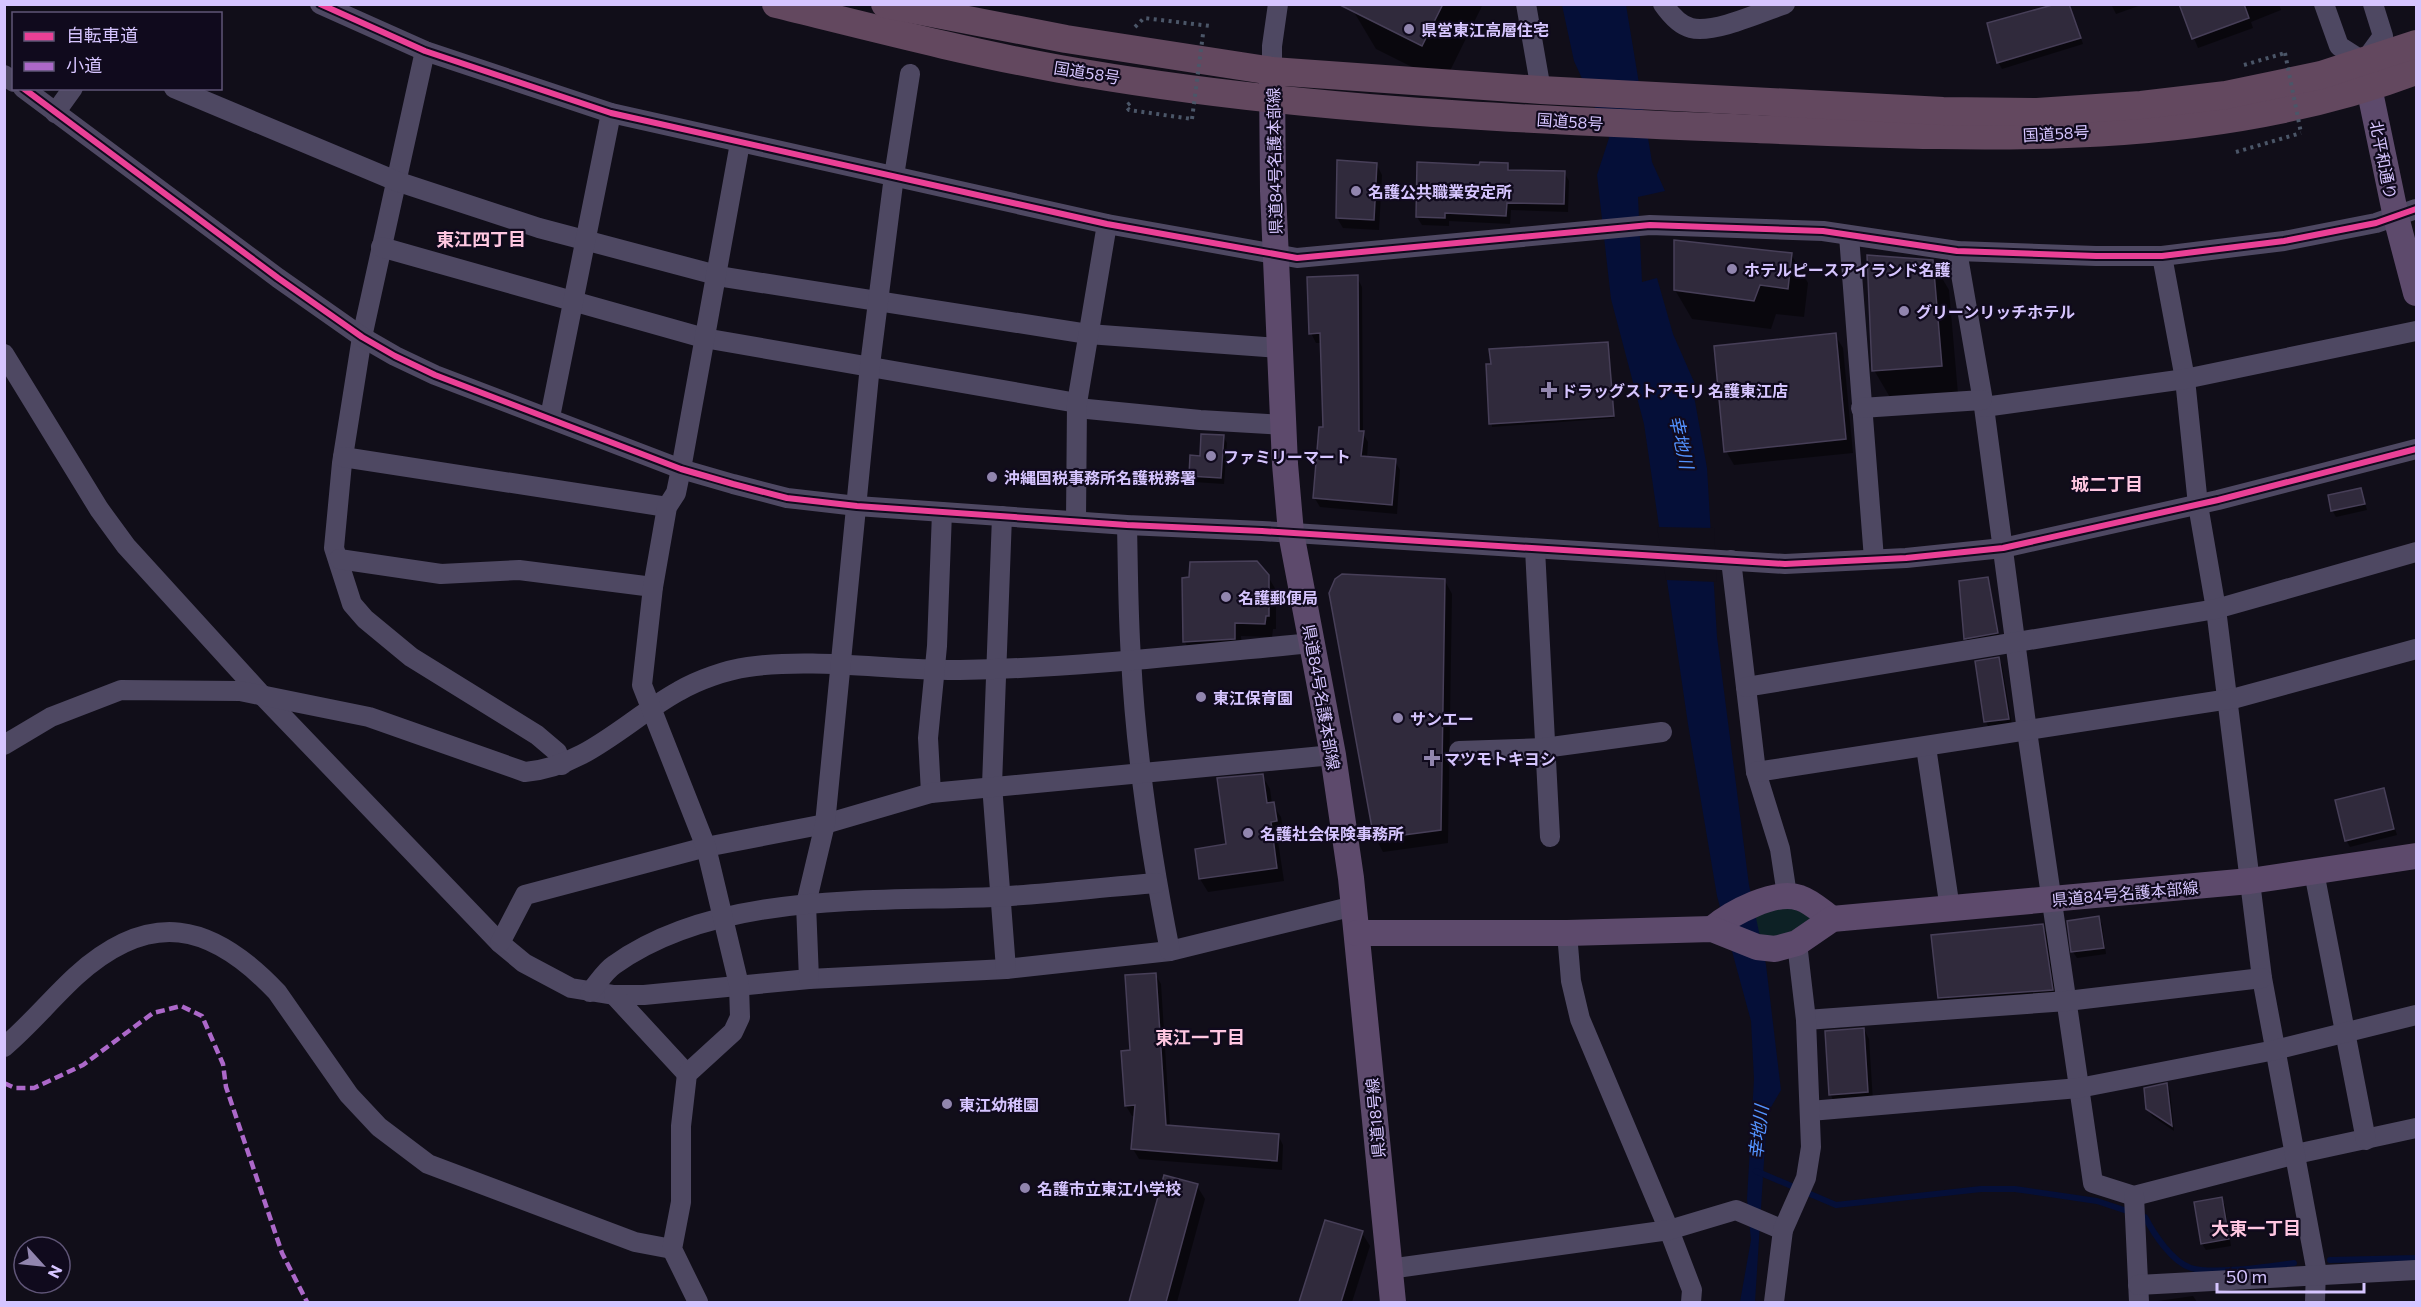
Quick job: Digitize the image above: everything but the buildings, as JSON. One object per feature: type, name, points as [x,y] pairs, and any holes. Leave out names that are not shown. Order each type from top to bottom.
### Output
[{"type":"highway","name":"国道58号","points":[[776,4],[1061,69],[1271,85],[1583,122],[1935,136],[2033,135],[2219,121],[2367,76]]},
{"type":"highway","name":"国道58号","points":[[903,7],[1271,85],[1541,90],[1943,111],[2037,112],[2142,105],[2226,95],[2322,75],[2367,76]]},
{"type":"highway","points":[[2367,76],[2416,44]]},
{"type":"highway","points":[[2367,76],[2416,71]]},
{"type":"main road","name":"北平和通り","points":[[2367,76],[2406,213],[2416,292]]},
{"type":"main road","name":"県道84号名護本部線","points":[[1271,85],[1280,348],[1291,533],[1333,755],[1357,933],[1567,933],[1712,928],[1767,948],[1797,943],[1832,919],[2250,881],[2416,856]]},
{"type":"main road","name":"県道84号名護本部線","points":[[1712,928],[1741,910],[1787,895]]},
{"type":"main road","points":[[1787,895],[1814,905],[1832,919]]},
{"type":"main road","name":"県道18号線","points":[[1357,933],[1393,1302]]},
{"type":"street","points":[[320,4],[425,51],[610,113],[1107,224],[1297,258],[1650,225],[1823,231],[1957,251],[2162,256],[2284,241],[2406,213]]},
{"type":"street","points":[[1271,85],[1272,46],[1278,4]]},
{"type":"street","points":[[1526,4],[1541,90]]},
{"type":"street","points":[[1663,4],[1678,22],[1691,28],[1707,29],[1785,4]]},
{"type":"street","points":[[2324,4],[2339,46],[2367,76],[2383,36],[2373,4]]},
{"type":"street","points":[[425,51],[362,337],[343,457],[334,548],[352,604],[364,619],[411,657],[537,735],[556,752],[562,765]]},
{"type":"street","points":[[809,979],[806,904],[825,824],[870,365],[894,176],[910,75]]},
{"type":"street","points":[[26,90],[362,337],[435,375],[550,417],[681,469],[788,498],[857,506],[1127,525],[1785,564],[2003,548],[2198,505],[2416,449]]},
{"type":"street","points":[[55,113],[72,90]]},
{"type":"street","points":[[179,90],[396,181],[584,240],[717,275],[1088,334],[1280,348]]},
{"type":"street","points":[[550,417],[610,113]]},
{"type":"street","points":[[698,1302],[672,1250],[681,1202],[681,1126],[687,1074],[733,1032],[740,1017],[739,985],[706,848],[650,711],[642,685],[653,587],[667,507],[676,493],[681,469],[740,143]]},
{"type":"street","points":[[1076,520],[1077,406],[1107,224]]},
{"type":"street","points":[[1849,236],[1875,559]]},
{"type":"street","points":[[381,247],[704,338],[870,365],[1077,406],[1200,420],[1284,425]]},
{"type":"street","points":[[1957,251],[1983,404],[2027,731],[2093,1183],[2134,1196],[2296,1154],[2416,1128]]},
{"type":"street","points":[[2162,256],[2185,380],[2198,505],[2216,609],[2262,978],[2296,1154],[2315,1275],[2315,1302]]},
{"type":"street","points":[[1862,408],[1983,404],[2185,380],[2416,331]]},
{"type":"street","points":[[4,354],[99,509],[126,546],[260,693],[500,944],[548,977],[571,987],[614,995],[644,995],[809,979],[1006,969],[1170,951],[1354,906]]},
{"type":"street","points":[[343,457],[667,507]]},
{"type":"street","points":[[931,793],[928,738],[937,646],[942,512]]},
{"type":"street","points":[[1002,516],[992,785],[1006,969]]},
{"type":"street","points":[[1127,525],[1131,659],[1142,772],[1157,883],[1170,951]]},
{"type":"street","points":[[1535,549],[1550,837]]},
{"type":"street","points":[[1746,687],[2216,609],[2416,552]]},
{"type":"street","points":[[339,559],[441,574],[519,570],[653,587]]},
{"type":"street","points":[[1726,559],[1746,687],[1756,772],[1780,849],[1787,895]]},
{"type":"street","points":[[4,745],[51,717],[121,690],[260,693],[369,717],[525,772],[547,770],[562,765],[680,690],[746,667],[801,663],[841,667],[933,670],[996,669],[1312,643]]},
{"type":"street","points":[[1756,772],[2226,700],[2416,649]]},
{"type":"street","points":[[1459,751],[1544,748],[1662,732]]},
{"type":"street","points":[[1926,747],[1950,909]]},
{"type":"street","points":[[500,944],[525,896],[706,848],[825,824],[931,793],[992,785],[1333,755]]},
{"type":"street","points":[[2314,872],[2366,1140]]},
{"type":"street","points":[[590,992],[613,965],[676,931],[723,918],[806,904],[999,896],[1157,883]]},
{"type":"street","points":[[4,1047],[26,1029],[75,977],[123,942],[149,932],[192,934],[226,948],[264,978],[277,992],[349,1095],[379,1127],[428,1164],[635,1242],[672,1250]]},
{"type":"street","points":[[1567,933],[1571,981],[1580,1019],[1669,1230],[1692,1290],[1691,1302]]},
{"type":"street","points":[[1774,1302],[1778,1227],[1806,1178],[1811,1147],[1806,1020],[1797,943]]},
{"type":"street","points":[[1806,1020],[2067,1001],[2262,978]]},
{"type":"street","points":[[614,995],[687,1074]]},
{"type":"street","points":[[1810,1111],[2079,1088],[2275,1050],[2416,1015]]},
{"type":"street","points":[[2134,1196],[2139,1294],[2315,1275],[2416,1270]]},
{"type":"street","points":[[1389,1269],[1669,1230],[1736,1210],[1778,1227]]},
{"type":"path","points":[[1146,27],[1135,27],[1144,18],[1210,26]]},
{"type":"path","points":[[1191,33],[1203,34],[1192,119]]},
{"type":"path","points":[[2236,152],[2301,133],[2285,53],[2242,66]]},
{"type":"green space","points":[[1782,902],[1812,918],[1802,933],[1757,940],[1749,914]]},
{"type":"water","name":"幸地川","points":[[1562,5],[1626,5],[1652,162],[1665,191],[1638,197],[1642,282],[1657,278],[1673,334],[1698,391],[1694,396],[1707,468],[1717,637],[1749,885],[1766,965],[1781,1090],[1767,1114],[1755,1302],[1740,1302],[1751,1240],[1747,1199],[1754,1079],[1751,1021],[1717,896],[1688,724],[1644,424],[1611,299],[1597,175],[1609,138],[1574,61]]},
{"type":"pier","points":[[1657,527],[1714,528],[1717,582],[1666,580]]},
{"type":"waterway","points":[[1756,1171],[1836,1205],[1981,1189],[2015,1189],[2097,1201],[2145,1217],[2170,1254],[2191,1268],[2213,1271],[2294,1263]]},
{"type":"waterway","points":[[2330,1260],[2416,1258]]},
{"type":"marked path","points":[[4,1083],[15,1088],[34,1088],[83,1065],[153,1013],[181,1006],[202,1016],[223,1064],[226,1087],[282,1253],[307,1302]]},
{"type":"cycle path","points":[[320,4],[425,51],[611,113],[1107,224],[1297,258],[1650,225],[1823,231],[1957,251],[2162,256],[2284,241],[2376,223],[2416,209]]},
{"type":"cycle path","points":[[26,90],[278,278],[362,337],[395,356],[435,375],[681,469],[787,498],[857,506],[1127,525],[1262,531],[1785,564],[1906,558],[2003,548],[2218,500],[2416,449]]},
{"type":"place","name":"県営東江高層住宅","points":[[1409,29]]},
{"type":"place","name":"名護公共職業安定所","points":[[1356,191]]},
{"type":"place","name":"ホテルピースアイランド名護","points":[[1732,269]]},
{"type":"place","name":"グリーンリッチホテル","points":[[1904,311]]},
{"type":"place","name":"ドラッグストアモリ 名護東江店","points":[[1549,390]]},
{"type":"place","name":"ファミリーマート","points":[[1211,456]]},
{"type":"place","name":"沖縄国税事務所名護税務署","points":[[992,477]]},
{"type":"place","name":"名護郵便局","points":[[1226,597]]},
{"type":"place","name":"東江保育園","points":[[1201,697]]},
{"type":"place","name":"サンエー","points":[[1398,718]]},
{"type":"place","name":"マツモトキヨシ","points":[[1432,758]]},
{"type":"place","name":"名護社会保険事務所","points":[[1248,833]]},
{"type":"place","name":"東江幼稚園","points":[[947,1104]]},
{"type":"place","name":"名護市立東江小学校","points":[[1025,1188]]},
{"type":"district","name":"東江四丁目","points":[[481,239]]},
{"type":"district","name":"城二丁目","points":[[2107,484]]},
{"type":"district","name":"東江一丁目","points":[[1200,1037]]},
{"type":"district","name":"大東一丁目","points":[[2256,1228]]}]
